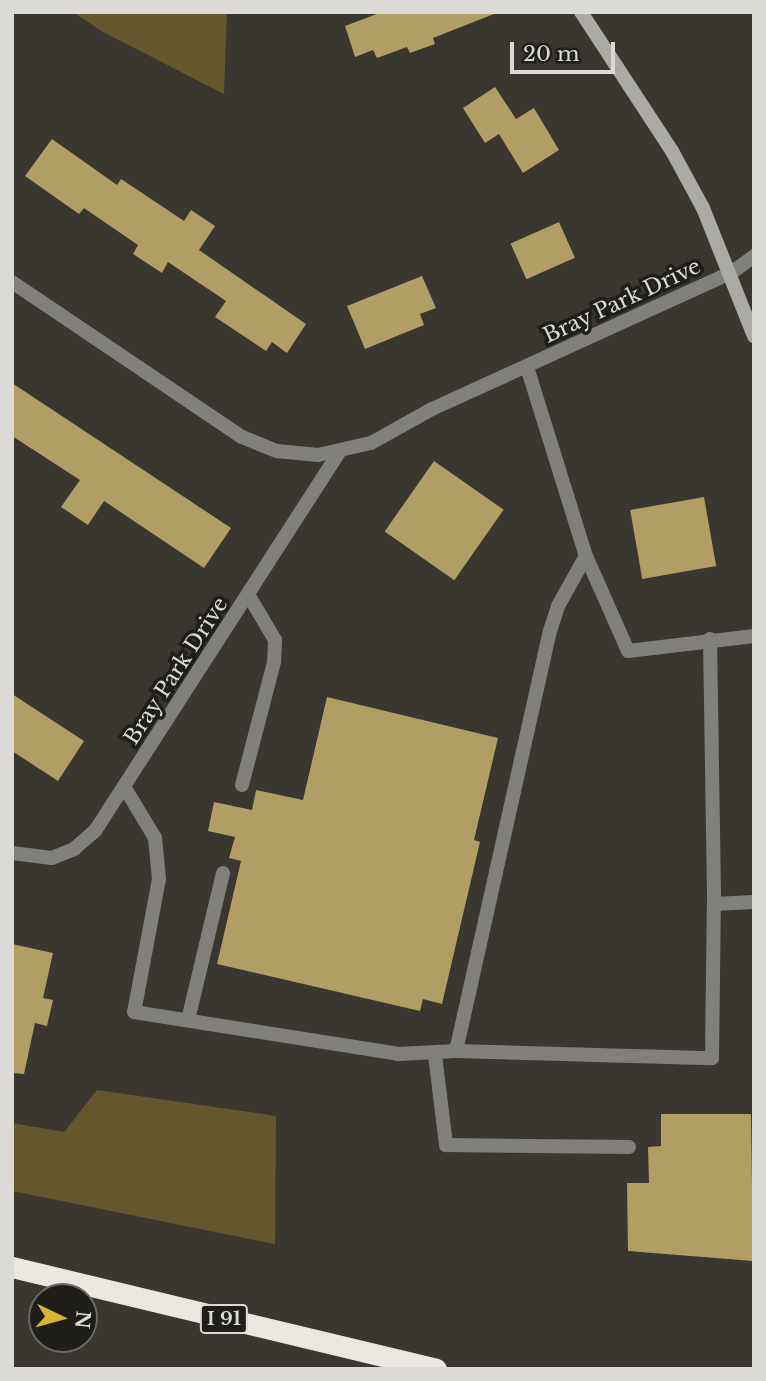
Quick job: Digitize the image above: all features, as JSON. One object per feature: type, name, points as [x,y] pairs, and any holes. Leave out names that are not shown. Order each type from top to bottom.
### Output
[{"type":"highway","name":"I 91","points":[[12,1267],[436,1369]]},
{"type":"main road","points":[[581,12],[672,150],[731,273],[754,336]]},
{"type":"street","name":"Bray Park Drive","points":[[12,282],[242,437],[277,451],[339,453],[371,443],[527,367],[731,273],[754,256]]},
{"type":"street","points":[[527,367],[586,556],[628,651],[710,639],[754,636]]},
{"type":"street","name":"Bray Park Drive","points":[[12,853],[43,859],[74,849],[95,831],[339,453]]},
{"type":"street","points":[[456,1051],[550,631],[558,606],[586,556]]},
{"type":"street","points":[[242,785],[274,662],[275,640],[249,596]]},
{"type":"street","points":[[125,788],[155,838],[159,879],[134,1012],[398,1054],[435,1055],[456,1051],[712,1058],[714,904],[710,639]]},
{"type":"street","points":[[188,1020],[223,873]]},
{"type":"street","points":[[714,904],[754,902]]},
{"type":"street","points":[[435,1055],[446,1144],[629,1147]]},
{"type":"shaded area","points":[[73,12],[227,12],[224,94],[103,32]]},
{"type":"shaded area","points":[[97,1090],[276,1116],[275,1244],[12,1191],[12,1123],[64,1132]]},
{"type":"building","points":[[382,12],[494,14],[433,38],[435,44],[410,53],[407,47],[377,58],[373,50],[355,57],[345,26]]},
{"type":"building","points":[[495,87],[516,119],[534,108],[559,150],[523,173],[499,134],[485,143],[463,108]]},
{"type":"building","points":[[52,139],[117,185],[121,179],[184,221],[191,210],[215,226],[199,250],[306,324],[287,353],[272,342],[266,351],[215,317],[226,301],[168,262],[162,273],[133,254],[138,245],[84,208],[79,214],[25,176]]},
{"type":"building","points":[[559,222],[575,258],[526,279],[511,244]]},
{"type":"building","points":[[422,276],[436,308],[420,314],[424,325],[365,349],[347,306]]},
{"type":"building","points":[[12,383],[231,528],[204,568],[104,501],[88,525],[61,507],[80,480],[12,436]]},
{"type":"building","points":[[434,461],[504,510],[454,580],[385,531]]},
{"type":"building","points":[[704,497],[716,566],[642,579],[630,510]]},
{"type":"building","points":[[12,694],[84,741],[58,781],[12,751]]},
{"type":"building","points":[[327,697],[498,738],[474,840],[480,842],[442,1004],[423,999],[420,1011],[217,964],[241,861],[229,858],[235,837],[208,831],[214,802],[252,810],[256,790],[303,800]]},
{"type":"building","points":[[12,944],[53,953],[43,998],[53,1000],[47,1026],[35,1023],[24,1074],[12,1073]]},
{"type":"building","points":[[661,1114],[751,1114],[753,1261],[628,1251],[627,1183],[649,1183],[648,1147],[661,1146]]}]
